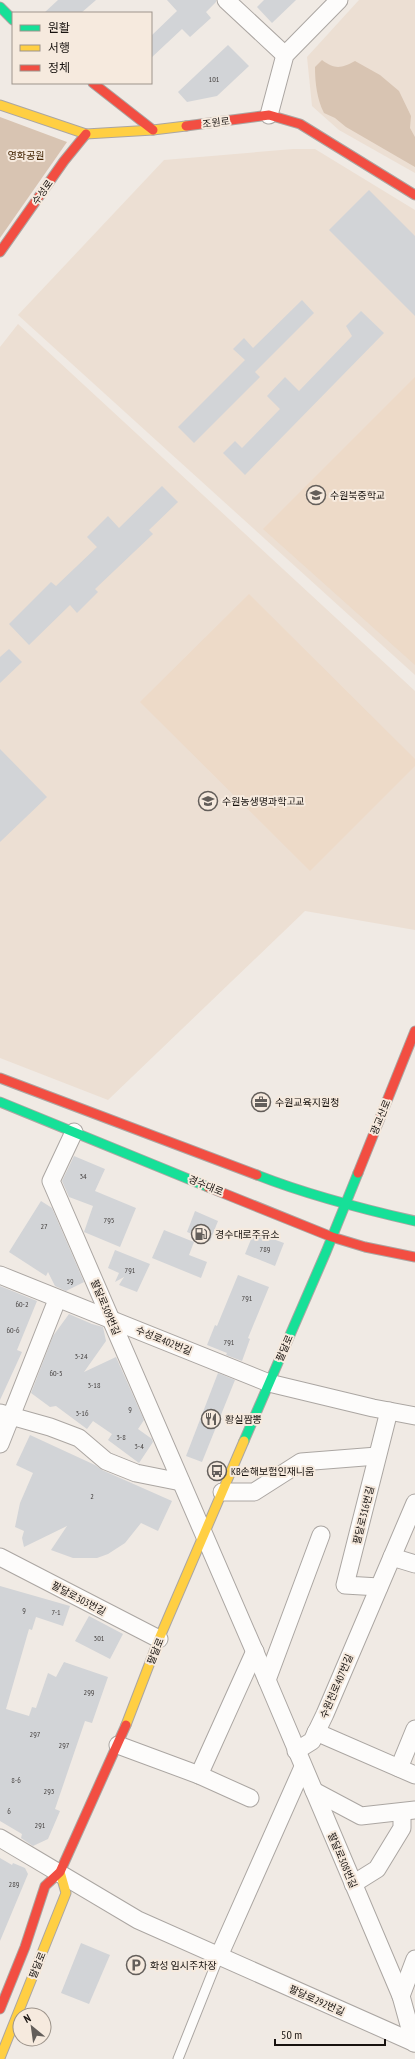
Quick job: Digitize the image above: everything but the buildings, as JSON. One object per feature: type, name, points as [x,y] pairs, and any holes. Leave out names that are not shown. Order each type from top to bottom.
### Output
[{"type":"main road","points":[[0,7],[12,19]]},
{"type":"main road","points":[[94,84],[153,130]]},
{"type":"main road","name":"조원로","points":[[0,105],[86,134],[153,130],[269,115],[300,124],[415,195]]},
{"type":"main road","name":"수성로","points":[[0,252],[64,161],[86,134]]},
{"type":"main road","name":"광교산로","points":[[346,1203],[415,1031]]},
{"type":"main road","points":[[0,1078],[283,1185],[383,1214],[415,1221]]},
{"type":"main road","name":"경수대로","points":[[0,1102],[332,1237],[365,1247],[415,1257]]},
{"type":"main road","name":"팔달로","points":[[0,2009],[25,1947],[45,1886],[60,1872],[118,1745],[159,1639],[346,1203]]},
{"type":"main road","name":"팔달로","points":[[0,2058],[66,1893],[60,1872]]},
{"type":"street","points":[[226,0],[285,55]]},
{"type":"street","points":[[269,115],[285,55],[339,0]]},
{"type":"street","name":"팔달로309번길","points":[[74,1132],[51,1181],[204,1533]]},
{"type":"street","name":"수성로402번길","points":[[0,1275],[58,1300],[111,1319],[269,1383]]},
{"type":"street","points":[[0,1444],[5,1414],[58,1300]]},
{"type":"street","points":[[269,1383],[415,1416]]},
{"type":"street","name":"팔달로316번길","points":[[379,1588],[345,1586],[389,1411]]},
{"type":"street","points":[[5,1414],[50,1427],[79,1438],[106,1461],[136,1473],[181,1482]]},
{"type":"street","points":[[222,1492],[254,1492],[301,1462],[378,1456]]},
{"type":"street","points":[[415,1503],[392,1557],[415,1564]]},
{"type":"street","name":"팔달로308번길","points":[[204,1533],[401,1996],[414,2043]]},
{"type":"street","points":[[267,1680],[321,1535]]},
{"type":"street","name":"팔달로303번길","points":[[0,1557],[159,1639]]},
{"type":"street","name":"수원천로407번길","points":[[296,1751],[312,1741],[392,1557]]},
{"type":"street","points":[[199,1775],[255,1651]]},
{"type":"street","points":[[399,1768],[415,1729]]},
{"type":"street","points":[[316,1732],[415,1775]]},
{"type":"street","points":[[118,1745],[199,1775],[250,1798]]},
{"type":"street","points":[[219,1956],[303,1767]]},
{"type":"street","points":[[314,1791],[361,1816],[409,1811],[402,1828],[377,1868],[353,1884]]},
{"type":"street","name":"팔달로292번길","points":[[0,1838],[60,1872],[138,1920],[414,2043]]},
{"type":"street","points":[[401,1996],[415,1959]]},
{"type":"lane","points":[[178,2059],[219,1956]]},
{"type":"shaded area","points":[[359,0],[415,0],[415,173],[339,130],[312,106],[307,57]]},
{"type":"shaded area","name":"수원북중학교","points":[[293,149],[315,149],[415,210],[415,675],[18,315],[164,160]]},
{"type":"shaded area","name":"수원농생명과학고교","points":[[18,324],[415,691],[415,930],[305,911],[108,1100],[0,1058],[0,347]]},
{"type":"shaded area","points":[[415,377],[415,665],[263,529]]},
{"type":"shaded area","points":[[249,594],[415,759],[415,766],[310,871],[140,702]]},
{"type":"green space","points":[[322,60],[335,67],[346,65],[355,61],[380,75],[399,91],[411,116],[410,128],[415,137],[415,167],[346,127],[335,118],[324,113],[318,97],[315,73],[315,67]]},
{"type":"green space","name":"영화공원","points":[[0,117],[67,142],[0,238]]},
{"type":"traffic: fast","points":[[0,7],[12,19]]},
{"type":"traffic: fast","points":[[0,1102],[208,1187]]},
{"type":"traffic: fast","points":[[244,1441],[326,1252],[358,1173]]},
{"type":"traffic: fast","points":[[257,1175],[335,1201],[415,1221]]},
{"type":"traffic: slow","points":[[0,105],[86,134],[153,130],[186,126]]},
{"type":"traffic: slow","points":[[126,1725],[159,1639],[244,1441]]},
{"type":"traffic: slow","points":[[0,2058],[66,1893],[60,1872]]},
{"type":"traffic: jam","points":[[94,84],[153,130]]},
{"type":"traffic: jam","points":[[186,126],[269,115],[300,124],[415,195]]},
{"type":"traffic: jam","points":[[0,252],[64,161],[86,134]]},
{"type":"traffic: jam","points":[[358,1173],[415,1031]]},
{"type":"traffic: jam","points":[[0,1078],[257,1175]]},
{"type":"traffic: jam","points":[[208,1187],[332,1237],[365,1247],[415,1257]]},
{"type":"traffic: jam","points":[[0,2009],[25,1947],[45,1886],[60,1872],[126,1725]]},
{"type":"place","name":"수원북중학교","points":[[316,495]]},
{"type":"place","name":"수원농생명과학고교","points":[[208,801]]},
{"type":"place","name":"수원교육지원청","points":[[261,1102]]},
{"type":"place","name":"경수대로주유소","points":[[201,1234]]},
{"type":"place","name":"황실짬뽕","points":[[211,1419]]},
{"type":"place","name":"KB손해보험인재니움","points":[[217,1471]]},
{"type":"place","name":"화성 임시주차장","points":[[136,1965]]}]
